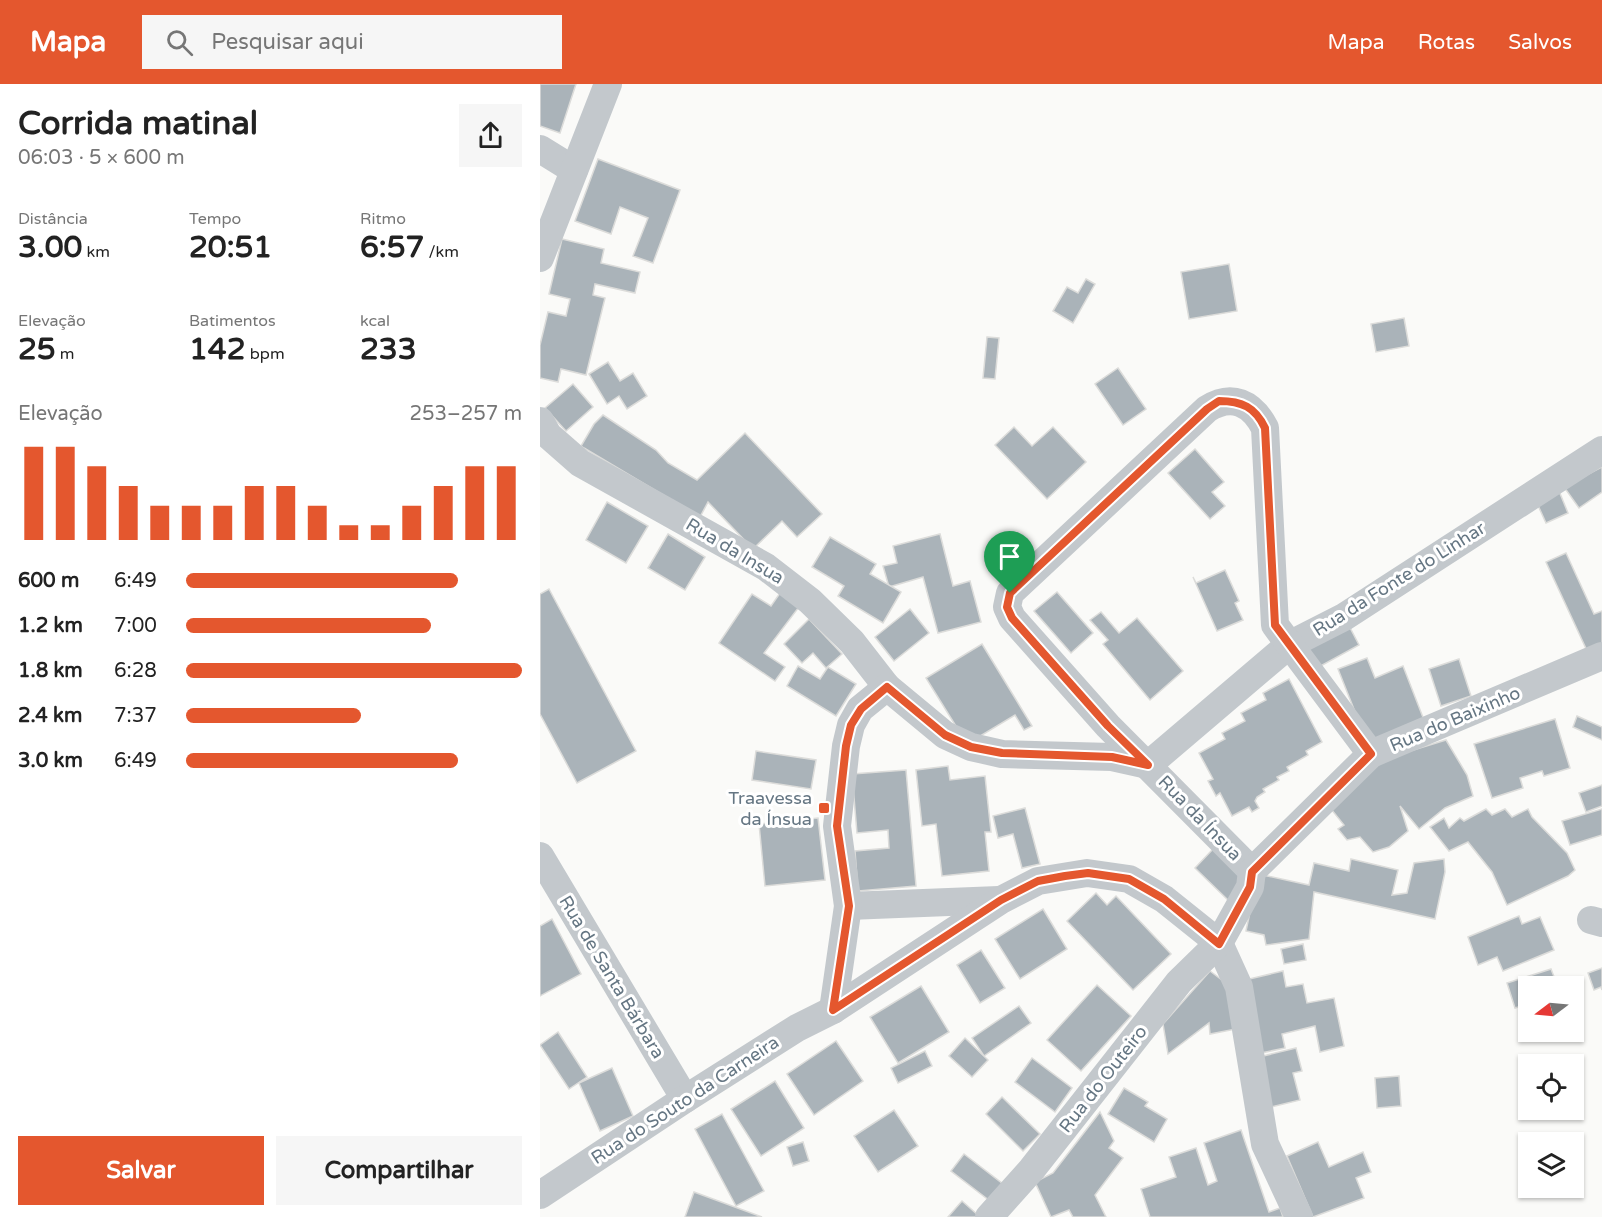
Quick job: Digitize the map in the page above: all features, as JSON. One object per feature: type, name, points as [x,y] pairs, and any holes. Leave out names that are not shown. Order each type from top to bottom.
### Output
[{"type":"street","points":[[540,258],[608,84]]},
{"type":"street","points":[[540,149],[573,170]]},
{"type":"street","name":"Rua da Ínsua","points":[[1252,872],[1108,726],[1019,627],[1007,607],[1010,593],[1207,409],[1219,401],[1246,405],[1259,415],[1265,428],[1272,611],[1275,625],[1289,645]]},
{"type":"street","name":"Rua da Insua","points":[[540,421],[548,435],[580,462],[766,567],[810,601],[852,642],[887,687],[945,735],[971,747],[1002,753],[1112,757],[1148,765]]},
{"type":"street","name":"Rua da Fonte do Linhar","points":[[1148,765],[1289,645],[1344,617],[1602,450]]},
{"type":"street","points":[[1289,645],[1371,754]]},
{"type":"street","name":"Rua do Baixinho","points":[[1219,944],[1250,887],[1252,872],[1371,754],[1602,656]]},
{"type":"street","points":[[833,1010],[849,906],[837,826],[846,746],[851,725],[861,709],[887,687]]},
{"type":"street","name":"Rua de Santa Bárbara","points":[[540,856],[685,1099]]},
{"type":"street","name":"Rua do Souto da Carneira","points":[[540,1195],[797,1028],[833,1010],[1001,900],[1038,881],[1088,873],[1129,879],[1164,899],[1219,944]]},
{"type":"street","points":[[849,906],[1001,900]]},
{"type":"street","points":[[1219,944],[1239,987],[1265,1144],[1299,1217]]},
{"type":"street","name":"Rua do Outeiro","points":[[989,1217],[1032,1170],[1179,982],[1219,944]]},
{"type":"building","points":[[540,84],[576,84],[560,133],[540,126]]},
{"type":"building","points":[[598,159],[680,190],[653,263],[633,256],[648,218],[620,207],[611,234],[575,221]]},
{"type":"building","points":[[562,239],[604,249],[601,263],[640,272],[635,293],[595,284],[593,295],[605,298],[586,375],[561,369],[558,382],[540,378],[540,345],[548,312],[566,316],[570,299],[549,294]]},
{"type":"building","points":[[1229,264],[1237,311],[1189,319],[1181,272]]},
{"type":"building","points":[[1086,279],[1095,284],[1073,323],[1053,311],[1067,287],[1078,293]]},
{"type":"building","points":[[1404,318],[1409,346],[1376,352],[1371,324]]},
{"type":"building","points":[[987,337],[999,338],[995,379],[983,378]]},
{"type":"building","points":[[608,362],[620,381],[633,373],[647,396],[627,409],[619,396],[607,404],[589,374]]},
{"type":"building","points":[[1118,368],[1146,409],[1123,425],[1095,384]]},
{"type":"building","points":[[573,384],[593,407],[566,431],[545,408]]},
{"type":"building","points":[[603,415],[656,450],[668,463],[697,480],[745,433],[822,514],[797,537],[782,521],[753,549],[708,502],[700,517],[581,446],[594,424]]},
{"type":"building","points":[[1014,427],[1032,446],[1053,427],[1086,462],[1047,499],[995,445]]},
{"type":"building","points":[[1195,449],[1224,482],[1212,492],[1225,506],[1210,519],[1168,473]]},
{"type":"building","points":[[1602,467],[1602,492],[1579,508],[1564,487]]},
{"type":"building","points":[[1559,491],[1568,513],[1546,523],[1536,501]]},
{"type":"building","points":[[607,502],[648,526],[626,563],[586,540]]},
{"type":"building","points":[[668,534],[705,557],[685,590],[648,568]]},
{"type":"building","points":[[940,534],[953,586],[970,581],[981,622],[938,633],[923,577],[889,587],[883,566],[897,563],[893,546]]},
{"type":"building","points":[[830,537],[876,564],[870,574],[901,592],[883,623],[838,596],[844,586],[812,567]]},
{"type":"building","points":[[1566,553],[1594,614],[1602,611],[1602,649],[1589,655],[1546,562]]},
{"type":"building","points":[[1225,570],[1239,601],[1235,603],[1243,620],[1217,631],[1193,577],[1196,583]]},
{"type":"building","points":[[549,589],[636,751],[577,783],[540,714],[540,594]]},
{"type":"building","points":[[1057,592],[1093,633],[1071,653],[1034,611]]},
{"type":"building","points":[[780,593],[799,607],[764,653],[785,667],[775,681],[719,643],[752,594],[771,606]]},
{"type":"building","points":[[910,609],[929,633],[894,661],[875,637]]},
{"type":"building","points":[[1101,612],[1119,633],[1137,618],[1183,671],[1150,700],[1103,644],[1108,640],[1090,620]]},
{"type":"building","points":[[809,619],[842,654],[826,668],[813,653],[802,663],[784,644]]},
{"type":"building","points":[[1346,620],[1359,645],[1317,668],[1304,643]]},
{"type":"building","points":[[982,644],[1032,726],[1024,730],[1015,715],[967,744],[926,678]]},
{"type":"building","points":[[1367,658],[1375,678],[1403,666],[1424,720],[1367,742],[1338,669]]},
{"type":"building","points":[[1459,659],[1471,696],[1441,706],[1429,669]]},
{"type":"building","points":[[798,666],[820,679],[828,667],[856,684],[836,716],[787,686]]},
{"type":"building","points":[[1289,679],[1322,742],[1306,751],[1308,755],[1287,767],[1289,771],[1277,777],[1279,780],[1263,789],[1265,792],[1255,801],[1259,808],[1252,812],[1249,807],[1232,816],[1220,793],[1216,796],[1208,781],[1213,779],[1199,753],[1225,739],[1222,733],[1245,721],[1241,713],[1266,700],[1263,693]]},
{"type":"building","points":[[1577,716],[1602,727],[1602,740],[1573,727]]},
{"type":"building","points":[[1555,719],[1570,768],[1544,776],[1542,771],[1520,778],[1523,788],[1492,798],[1474,744]]},
{"type":"building","points":[[1446,740],[1467,775],[1473,796],[1445,808],[1419,829],[1400,806],[1408,831],[1389,847],[1373,852],[1360,837],[1347,840],[1338,829],[1344,825],[1327,804],[1387,758]]},
{"type":"building","points":[[756,751],[816,760],[811,789],[752,780]]},
{"type":"building","points":[[948,766],[950,780],[985,776],[991,832],[985,832],[989,871],[942,876],[936,824],[922,826],[916,770]]},
{"type":"building","points":[[906,770],[916,886],[858,891],[855,851],[889,848],[888,830],[857,833],[852,774]]},
{"type":"building","points":[[1602,785],[1602,806],[1586,812],[1579,793]]},
{"type":"building","points":[[1025,808],[1040,864],[1022,868],[1013,834],[998,838],[993,816]]},
{"type":"building","points":[[1486,809],[1492,815],[1505,809],[1512,817],[1528,809],[1532,817],[1567,853],[1575,870],[1568,876],[1507,905],[1492,872],[1468,842],[1449,851],[1430,827],[1444,818],[1449,828],[1460,818],[1464,821]]},
{"type":"building","points":[[1602,809],[1602,835],[1570,845],[1562,821]]},
{"type":"building","points":[[818,818],[825,880],[765,886],[759,824]]},
{"type":"building","points":[[1213,849],[1248,883],[1230,902],[1195,868]]},
{"type":"building","points":[[1351,859],[1398,870],[1392,895],[1407,893],[1414,863],[1444,859],[1445,872],[1435,919],[1314,892],[1309,939],[1266,945],[1264,935],[1246,931],[1258,874],[1309,885],[1314,863],[1349,871]]},
{"type":"building","points":[[1096,893],[1107,905],[1116,896],[1171,954],[1133,990],[1067,921]]},
{"type":"building","points":[[1043,909],[1067,949],[1020,979],[995,939]]},
{"type":"building","points":[[1519,916],[1522,924],[1540,917],[1554,950],[1503,971],[1497,957],[1478,965],[1468,937]]},
{"type":"building","points":[[552,919],[581,974],[540,996],[540,926]]},
{"type":"building","points":[[1303,944],[1306,960],[1284,964],[1281,949]]},
{"type":"building","points":[[981,950],[1005,988],[980,1003],[957,965]]},
{"type":"building","points":[[1602,968],[1602,990],[1601,987],[1594,990],[1588,973]]},
{"type":"building","points":[[1551,969],[1554,976],[1529,976]]},
{"type":"building","points":[[1210,971],[1231,987],[1236,1029],[1210,1034],[1209,1023],[1168,1054],[1163,1024]]},
{"type":"building","points":[[1283,971],[1286,987],[1303,984],[1307,1003],[1334,998],[1344,1046],[1320,1052],[1315,1026],[1282,1034],[1285,1048],[1261,1053],[1245,980]]},
{"type":"building","points":[[1518,980],[1518,1007],[1515,1008],[1507,983]]},
{"type":"building","points":[[1097,985],[1131,1016],[1081,1071],[1047,1040]]},
{"type":"building","points":[[921,986],[949,1032],[898,1063],[870,1017]]},
{"type":"building","points":[[1019,1006],[1031,1023],[984,1056],[972,1038]]},
{"type":"building","points":[[558,1032],[587,1077],[569,1089],[540,1045]]},
{"type":"building","points":[[965,1038],[988,1060],[972,1077],[949,1056]]},
{"type":"building","points":[[836,1041],[863,1081],[814,1115],[787,1074]]},
{"type":"building","points":[[1296,1048],[1302,1071],[1293,1073],[1300,1100],[1267,1108],[1255,1058]]},
{"type":"building","points":[[925,1051],[932,1066],[898,1083],[891,1068]]},
{"type":"building","points":[[1032,1058],[1072,1088],[1055,1112],[1015,1082]]},
{"type":"building","points":[[612,1068],[633,1116],[600,1131],[579,1083]]},
{"type":"building","points":[[1399,1076],[1401,1106],[1377,1108],[1375,1078]]},
{"type":"building","points":[[775,1081],[804,1128],[761,1156],[731,1109]]},
{"type":"building","points":[[1124,1088],[1148,1102],[1145,1106],[1167,1119],[1154,1142],[1108,1114]]},
{"type":"building","points":[[1002,1097],[1040,1134],[1023,1151],[986,1114]]},
{"type":"building","points":[[894,1110],[918,1146],[878,1172],[854,1136]]},
{"type":"building","points":[[1100,1112],[1114,1141],[1109,1148],[1123,1158],[1095,1195],[1106,1217],[1073,1217],[1069,1210],[1051,1217],[1035,1182],[1053,1173]]},
{"type":"building","points":[[722,1114],[764,1191],[736,1206],[695,1129]]},
{"type":"building","points":[[1241,1130],[1269,1212],[1280,1208],[1283,1217],[1150,1217],[1141,1189],[1176,1177],[1169,1157],[1196,1148],[1208,1185],[1217,1181],[1204,1143]]},
{"type":"building","points":[[803,1142],[809,1161],[793,1166],[787,1147]]},
{"type":"building","points":[[1318,1142],[1329,1167],[1363,1152],[1371,1172],[1356,1178],[1364,1198],[1313,1217],[1287,1156]]},
{"type":"building","points":[[964,1154],[1003,1184],[990,1201],[951,1171]]},
{"type":"building","points":[[694,1192],[762,1217],[685,1217]]},
{"type":"building","points":[[962,1201],[979,1216],[948,1217]]},
{"type":"place","name":"Traavessa da Ínsua","points":[[824,808]]},
{"type":"route","points":[[1219,401],[1233,401],[1246,405],[1259,415],[1265,428],[1272,611],[1275,625],[1371,754],[1252,872],[1250,887],[1219,944],[1194,921],[1164,899],[1129,879],[1088,873],[1065,876],[1038,881],[1001,900],[833,1010],[849,906],[837,826],[846,746],[851,725],[861,709],[887,687],[945,735],[971,747],[1002,753],[1112,757],[1148,765],[1108,726],[1012,618],[1007,607],[1010,593],[1207,409],[1219,401]]}]
